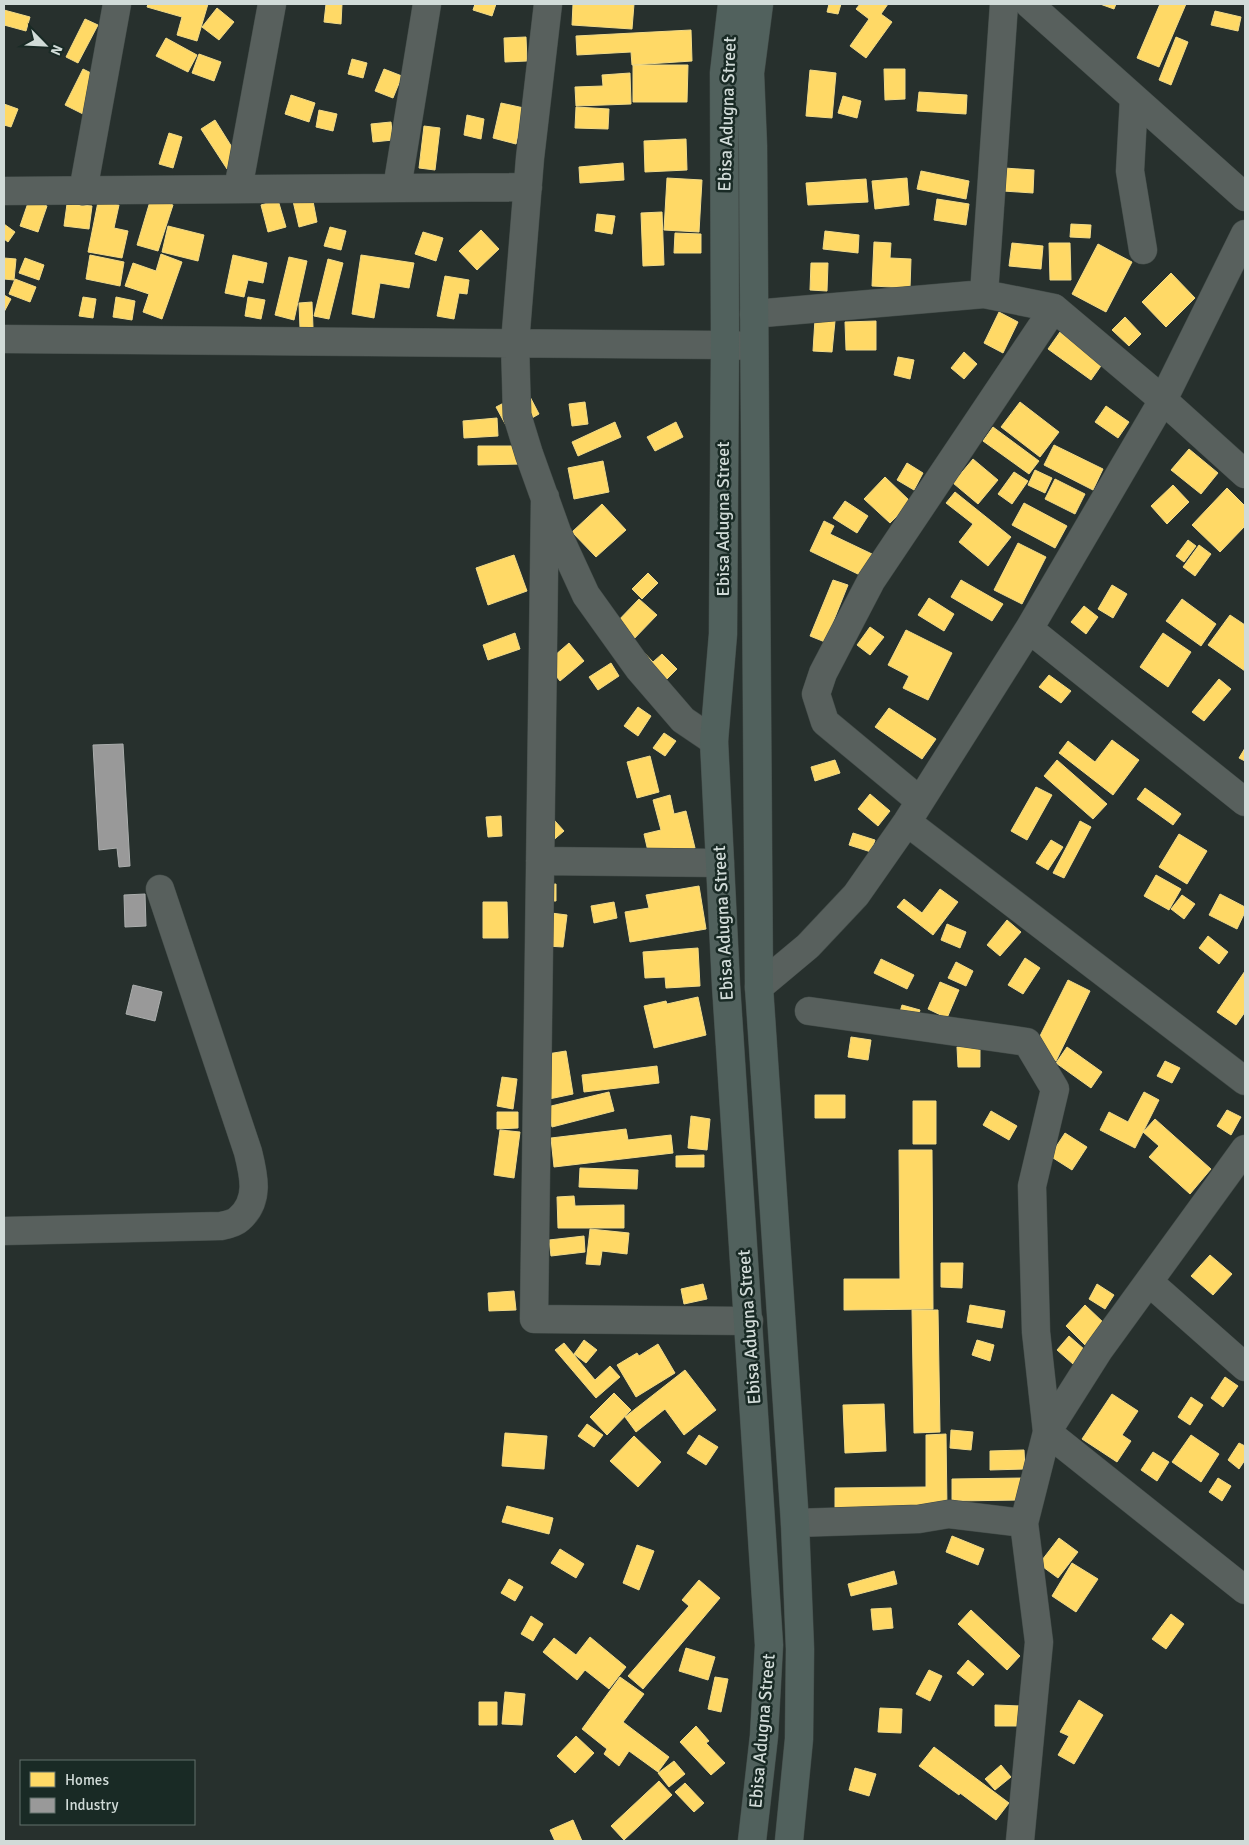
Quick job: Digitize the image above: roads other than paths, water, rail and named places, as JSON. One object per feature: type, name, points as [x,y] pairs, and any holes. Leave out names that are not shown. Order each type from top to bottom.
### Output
[{"type":"main road","name":"Ebisa Adugna Street","points":[[732,4],[724,73],[725,344],[722,634],[714,741],[726,985],[769,1645],[764,1736],[752,1841]]},
{"type":"main road","name":"Ebisa Adugna Street","points":[[759,4],[750,73],[753,146],[759,987],[795,1523],[800,1648],[799,1739],[789,1841]]},
{"type":"street","points":[[83,191],[117,4]]},
{"type":"street","points":[[238,189],[272,4]]},
{"type":"street","points":[[397,188],[427,4]]},
{"type":"street","points":[[548,4],[528,187],[515,343],[517,415],[557,532],[586,595],[639,669],[683,720],[714,741]]},
{"type":"street","points":[[984,294],[1004,4]]},
{"type":"street","points":[[1029,4],[1245,197]]},
{"type":"street","points":[[1134,98],[1130,171],[1143,250]]},
{"type":"street","points":[[4,191],[528,187]]},
{"type":"street","points":[[759,987],[808,946],[856,895],[914,812],[1030,629],[1163,400],[1245,234]]},
{"type":"street","points":[[754,314],[984,294],[1054,308],[1163,400],[1245,474]]},
{"type":"street","points":[[1054,308],[871,581],[823,673],[816,694],[825,722],[914,812],[1245,1081]]},
{"type":"street","points":[[4,339],[725,344],[754,346]]},
{"type":"street","points":[[545,497],[534,1320],[749,1321]]},
{"type":"street","points":[[1030,629],[1245,802]]},
{"type":"street","points":[[540,861],[720,863]]},
{"type":"street","points":[[4,1231],[221,1226],[239,1220],[252,1202],[254,1179],[248,1152],[160,889]]},
{"type":"street","points":[[809,1011],[1027,1042],[1055,1089],[1032,1186],[1036,1332],[1047,1432],[1245,1590]]},
{"type":"street","points":[[1020,1841],[1039,1642],[1024,1523],[1047,1432],[1099,1350],[1245,1149]]},
{"type":"street","points":[[1149,1282],[1245,1366]]},
{"type":"street","points":[[795,1523],[919,1519],[949,1514],[1024,1523]]}]
